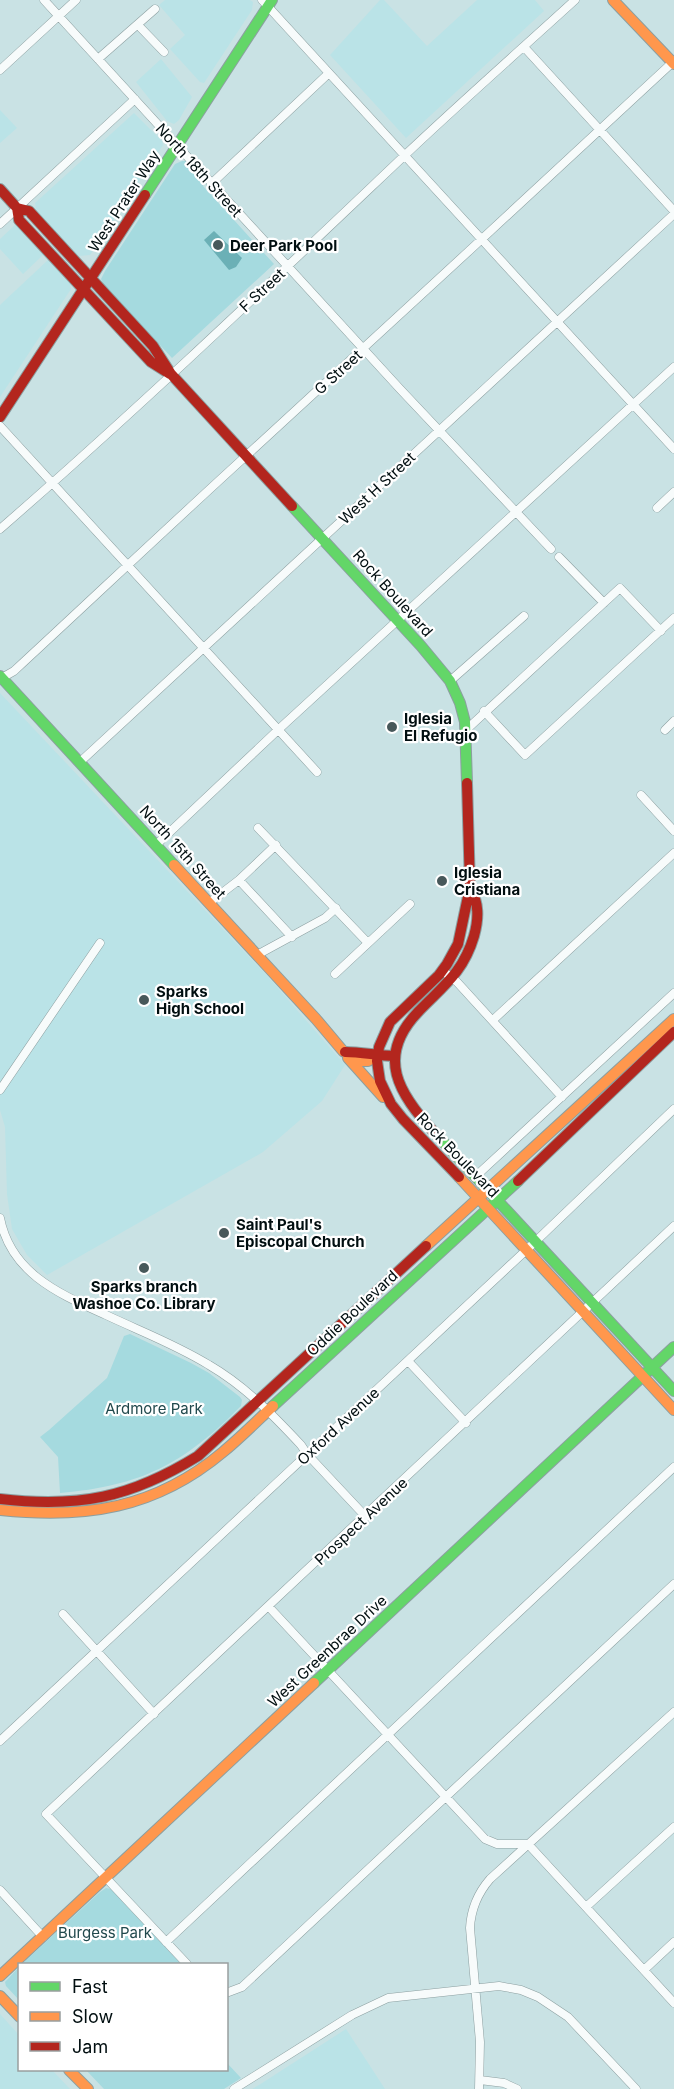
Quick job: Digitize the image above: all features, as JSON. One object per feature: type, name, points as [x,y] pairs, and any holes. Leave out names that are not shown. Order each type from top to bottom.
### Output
[{"type":"main road","points":[[613,0],[674,62]]},
{"type":"main road","name":"West Prater Way","points":[[0,417],[178,146],[268,2]]},
{"type":"main road","name":"Rock Boulevard","points":[[0,189],[17,208],[19,219],[84,290],[151,362],[171,374]]},
{"type":"main road","name":"Rock Boulevard","points":[[17,208],[28,211],[153,346],[171,374],[398,621],[450,681],[460,703],[466,730],[470,887],[465,903],[462,934],[453,954],[442,971],[394,1017],[383,1035],[377,1056],[382,1089],[391,1105],[674,1410]]},
{"type":"main road","name":"North 15th Street","points":[[1,678],[258,955],[358,1071],[391,1105]]},
{"type":"main road","name":"Rock Boulevard","points":[[470,887],[477,901],[476,926],[468,952],[453,978],[410,1020],[400,1036],[395,1056],[398,1082],[406,1099],[674,1392]]},
{"type":"main road","name":"Oddie Boulevard","points":[[0,1499],[37,1504],[77,1503],[113,1496],[147,1485],[198,1456],[674,1019]]},
{"type":"main road","name":"Oddie Boulevard","points":[[0,1510],[38,1515],[72,1515],[116,1508],[171,1487],[204,1467],[498,1199],[674,1032]]},
{"type":"main road","points":[[342,1050],[352,1053],[369,1052],[377,1056],[395,1056]]},
{"type":"main road","name":"West Greenbrae Drive","points":[[0,1976],[674,1347]]},
{"type":"main road","points":[[0,1996],[18,2015]]},
{"type":"main road","points":[[70,2071],[88,2089]]},
{"type":"street","name":"North 18th Street","points":[[44,0],[287,267],[551,549]]},
{"type":"street","points":[[0,70],[76,0]]},
{"type":"street","name":"F Street","points":[[0,529],[575,0]]},
{"type":"street","points":[[268,2],[329,73],[674,448]]},
{"type":"street","points":[[98,59],[155,9]]},
{"type":"street","points":[[138,25],[164,52]]},
{"type":"street","points":[[524,46],[674,212]]},
{"type":"street","name":"G Street","points":[[1,678],[14,671],[128,567],[674,62]]},
{"type":"street","points":[[211,184],[329,73]]},
{"type":"street","points":[[0,224],[135,99]]},
{"type":"street","name":"West H Street","points":[[80,762],[674,212]]},
{"type":"street","points":[[156,845],[279,729],[674,367]]},
{"type":"street","points":[[0,426],[317,772]]},
{"type":"street","points":[[657,508],[674,492]]},
{"type":"street","points":[[559,557],[604,603]]},
{"type":"street","points":[[466,730],[620,588],[661,631]]},
{"type":"street","points":[[450,681],[524,616]]},
{"type":"street","points":[[484,711],[525,755],[674,618]]},
{"type":"street","points":[[665,730],[674,721]]},
{"type":"street","points":[[641,795],[674,831]]},
{"type":"street","points":[[258,828],[368,943]]},
{"type":"street","points":[[209,903],[239,880],[276,845]]},
{"type":"street","points":[[492,1020],[674,853]]},
{"type":"street","points":[[239,880],[292,937]]},
{"type":"street","points":[[335,974],[410,904]]},
{"type":"street","points":[[258,955],[326,918],[336,908]]},
{"type":"street","points":[[0,1090],[100,943]]},
{"type":"street","points":[[442,971],[453,978],[562,1097]]},
{"type":"street","points":[[476,1176],[674,993]]},
{"type":"street","name":"Oxford Avenue","points":[[0,1741],[526,1251],[674,1109]]},
{"type":"street","points":[[0,1218],[5,1237],[13,1251],[24,1266],[40,1281],[63,1296],[202,1361],[259,1401],[366,1517]]},
{"type":"street","name":"Prospect Avenue","points":[[106,1878],[46,1814],[366,1517],[674,1226]]},
{"type":"street","points":[[408,1361],[466,1423]]},
{"type":"street","points":[[166,1942],[674,1467]]},
{"type":"street","points":[[228,1992],[242,1987],[674,1584]]},
{"type":"street","points":[[268,1607],[485,1839],[497,1844],[528,1844],[674,2003]]},
{"type":"street","points":[[63,1614],[154,1714]]},
{"type":"street","points":[[479,2089],[480,2042],[470,1928],[466,1916],[482,1888],[674,1712]]},
{"type":"street","points":[[586,1907],[674,1827]]},
{"type":"street","points":[[106,1878],[185,1963]]},
{"type":"street","points":[[0,1890],[43,1937]]},
{"type":"street","points":[[644,1970],[674,1942]]},
{"type":"street","points":[[234,2089],[372,2004],[397,1996],[510,1987],[529,1993],[554,2007],[582,2030],[636,2089]]},
{"type":"street","points":[[480,2080],[504,2082],[518,2089]]},
{"type":"shaded area","points":[[165,0],[250,0],[253,2],[252,10],[204,83],[200,82],[170,49],[185,35],[159,5]]},
{"type":"shaded area","points":[[380,0],[384,0],[427,46],[477,0],[535,0],[544,11],[406,138],[330,55]]},
{"type":"shaded area","points":[[161,59],[192,97],[179,120],[174,124],[167,121],[136,82]]},
{"type":"shaded area","points":[[0,110],[17,128],[0,143]]},
{"type":"shaded area","points":[[134,113],[162,141],[163,145],[90,255],[79,256],[42,217],[35,203]]},
{"type":"shaded area","points":[[15,225],[43,255],[23,274],[0,249],[0,239]]},
{"type":"shaded area","name":"Deer Park Pool","points":[[214,231],[242,258],[236,267],[229,270],[204,240]]},
{"type":"shaded area","points":[[48,260],[70,284],[71,289],[0,397],[0,305]]},
{"type":"shaded area","name":"Sparks High School","points":[[0,693],[269,978],[345,1065],[322,1101],[263,1152],[47,1275],[27,1255],[12,1229],[7,1194],[5,1127],[0,1110]]},
{"type":"shaded area","points":[[0,2014],[18,2034],[18,2071],[53,2071],[70,2089],[0,2089]]},
{"type":"shaded area","points":[[346,2029],[385,2089],[252,2089],[259,2085]]},
{"type":"green space","points":[[187,161],[202,176],[203,186],[274,264],[172,358],[101,279],[175,164]]},
{"type":"green space","name":"Ardmore Park","points":[[130,1334],[209,1373],[240,1397],[241,1406],[200,1443],[160,1469],[114,1485],[60,1493],[58,1457],[40,1437],[107,1378],[124,1336]]},
{"type":"green space","name":"Burgess Park","points":[[106,1888],[111,1889],[180,1963],[23,1963]]},
{"type":"green space","points":[[18,1968],[18,1999],[6,1986],[5,1982]]},
{"type":"green space","points":[[228,2064],[241,2078],[224,2089],[104,2089],[87,2071],[228,2071]]},
{"type":"traffic: fast","points":[[145,195],[272,0]]},
{"type":"traffic: fast","points":[[292,506],[421,646],[450,681],[460,703],[465,722],[467,783]]},
{"type":"traffic: fast","points":[[0,676],[174,865]]},
{"type":"traffic: fast","points":[[434,1132],[674,1391]]},
{"type":"traffic: fast","points":[[273,1406],[518,1181]]},
{"type":"traffic: fast","points":[[314,1683],[674,1347]]},
{"type":"traffic: slow","points":[[613,0],[674,64]]},
{"type":"traffic: slow","points":[[174,865],[343,1051],[360,1061],[368,1061],[377,1056]]},
{"type":"traffic: slow","points":[[426,1246],[674,1019]]},
{"type":"traffic: slow","points":[[348,1058],[383,1097]]},
{"type":"traffic: slow","points":[[459,1177],[674,1410]]},
{"type":"traffic: slow","points":[[0,1510],[61,1513],[90,1511],[145,1498],[197,1471],[229,1447],[273,1406]]},
{"type":"traffic: slow","points":[[0,1976],[314,1683]]},
{"type":"traffic: slow","points":[[0,1996],[18,2015]]},
{"type":"traffic: slow","points":[[70,2071],[88,2089]]},
{"type":"traffic: jam","points":[[0,189],[17,208],[19,220],[151,362],[170,374]]},
{"type":"traffic: jam","points":[[0,417],[145,195]]},
{"type":"traffic: jam","points":[[17,208],[29,211],[153,346],[171,374],[292,506]]},
{"type":"traffic: jam","points":[[459,1177],[391,1104],[380,1081],[377,1061],[379,1047],[390,1022],[439,975],[458,944],[470,887],[467,783]]},
{"type":"traffic: jam","points":[[434,1132],[421,1118],[402,1089],[395,1060],[397,1044],[418,1012],[451,978],[464,960],[476,929],[477,917],[477,905],[470,887]]},
{"type":"traffic: jam","points":[[518,1181],[674,1032]]},
{"type":"traffic: jam","points":[[345,1052],[395,1056]]},
{"type":"traffic: jam","points":[[0,1499],[55,1502],[103,1497],[149,1482],[198,1456],[426,1246]]},
{"type":"place","name":"Deer Park Pool","points":[[218,245]]},
{"type":"place","name":"Iglesia El Refugio","points":[[392,727]]},
{"type":"place","name":"Iglesia Cristiana","points":[[442,881]]},
{"type":"place","name":"Sparks High School","points":[[144,1000]]},
{"type":"place","name":"Saint Paul's Episcopal Church","points":[[224,1233]]},
{"type":"place","name":"Sparks branch Washoe Co. Library","points":[[144,1268]]}]
